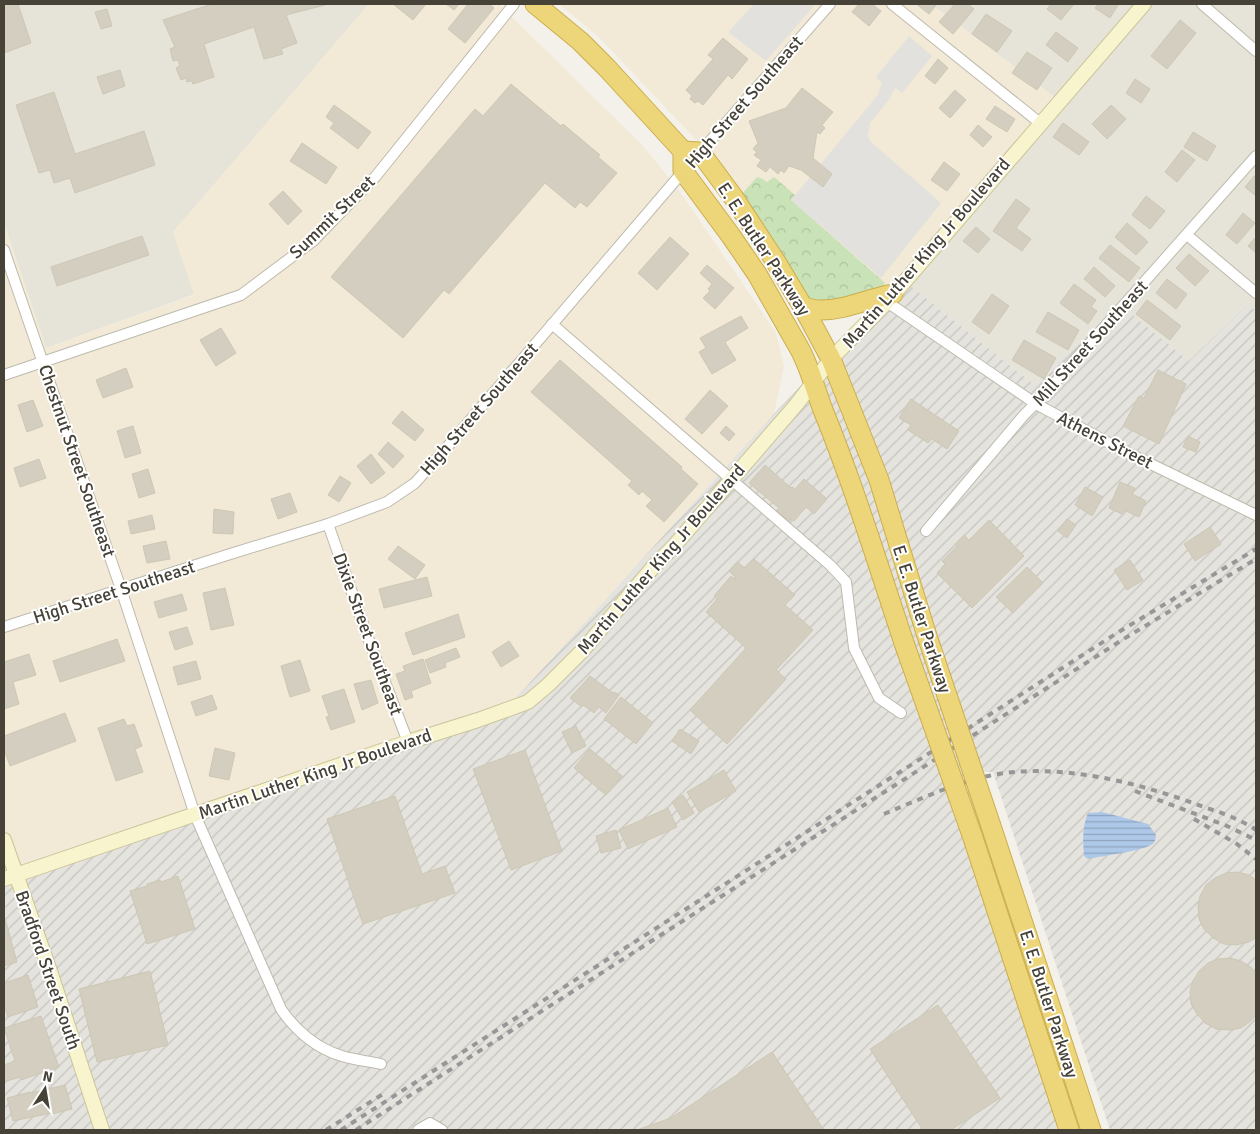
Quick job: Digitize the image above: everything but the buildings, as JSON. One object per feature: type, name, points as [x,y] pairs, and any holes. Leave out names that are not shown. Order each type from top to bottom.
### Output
[{"type":"highway","name":"E. E. Butler Parkway","points":[[535,4],[580,41],[691,152],[734,198],[803,307],[831,359],[879,480],[926,633],[1091,1130]]},
{"type":"highway","points":[[683,171],[691,152]]},
{"type":"highway","name":"E. E. Butler Parkway","points":[[683,171],[732,236],[757,274],[803,354],[812,383],[846,467],[904,643],[972,835],[1069,1130]]},
{"type":"highway","points":[[803,307],[819,310],[843,307],[876,297],[890,298]]},
{"type":"main road","name":"Martin Luther King Jr Boulevard","points":[[10,877],[528,702],[583,650],[796,405],[831,359],[890,298],[1144,4]]},
{"type":"main road","name":"Bradford Street South","points":[[4,840],[10,877],[50,971],[102,1130]]},
{"type":"street","name":"Summit Street","points":[[4,375],[241,295],[313,241],[376,176],[514,4]]},
{"type":"street","name":"High Street Southeast","points":[[691,152],[830,4]]},
{"type":"street","points":[[892,4],[1040,123]]},
{"type":"street","points":[[1202,4],[1256,51]]},
{"type":"street","name":"Mill Street Southeast","points":[[926,531],[1024,415],[1188,235],[1256,156]]},
{"type":"street","name":"High Street Southeast","points":[[4,627],[328,524],[387,502],[414,483],[683,171]]},
{"type":"street","points":[[1188,235],[1256,293]]},
{"type":"street","name":"Chestnut Street Southeast","points":[[4,250],[121,589],[195,815],[281,1009],[287,1018],[316,1045],[342,1056],[381,1064]]},
{"type":"street","name":"Athens Street","points":[[890,298],[1036,404],[1124,451],[1256,515]]},
{"type":"street","points":[[552,324],[730,480],[830,564],[846,582],[854,648],[879,698],[901,713]]},
{"type":"street","name":"Dixie Street Southeast","points":[[328,524],[368,638],[408,742]]},
{"type":"street","points":[[418,1130],[430,1123],[442,1130]]},
{"type":"shaded area","points":[[4,4],[369,4],[173,232],[195,294],[46,348],[4,223]]},
{"type":"shaded area","points":[[369,4],[499,4],[643,146],[683,196],[776,333],[784,366],[774,414],[505,710],[4,877],[4,223],[46,348],[194,295],[173,232]]},
{"type":"shaded area","points":[[559,4],[931,4],[1057,99],[890,293],[815,300],[733,179],[600,38]]},
{"type":"shaded area","points":[[754,4],[812,4],[814,6],[766,61],[728,32]]},
{"type":"shaded area","points":[[931,4],[1256,4],[1256,311],[1246,304],[1189,361],[1119,304],[1033,384],[902,279],[1057,99]]},
{"type":"shaded area","points":[[909,36],[932,56],[902,93],[896,88],[894,89],[890,98],[870,123],[868,135],[870,141],[941,203],[881,278],[791,200],[877,96],[882,83],[876,77]]},
{"type":"shaded area","points":[[902,279],[1033,384],[1119,304],[1189,361],[1247,304],[1256,311],[1256,1130],[1110,1130],[993,772],[966,772],[1082,1130],[4,1130],[4,877],[505,710],[774,414]]},
{"type":"green space","points":[[757,177],[767,182],[774,177],[795,195],[791,200],[884,282],[885,286],[828,303],[809,300],[741,195]]},
{"type":"water","points":[[1102,812],[1148,824],[1156,835],[1154,842],[1139,849],[1088,859],[1084,856],[1083,845],[1086,818],[1088,813]]},
{"type":"railway","points":[[341,1130],[1117,633],[1256,549]]},
{"type":"railway","points":[[356,1130],[1122,640],[1256,559]]},
{"type":"railway","points":[[884,814],[975,779],[1014,772],[1042,771],[1098,777],[1153,790],[1224,814],[1256,830]]},
{"type":"railway","points":[[1135,791],[1227,826],[1256,840]]},
{"type":"railway","points":[[1194,819],[1237,844],[1256,859]]},
{"type":"railway","points":[[326,1130],[383,1094]]}]
